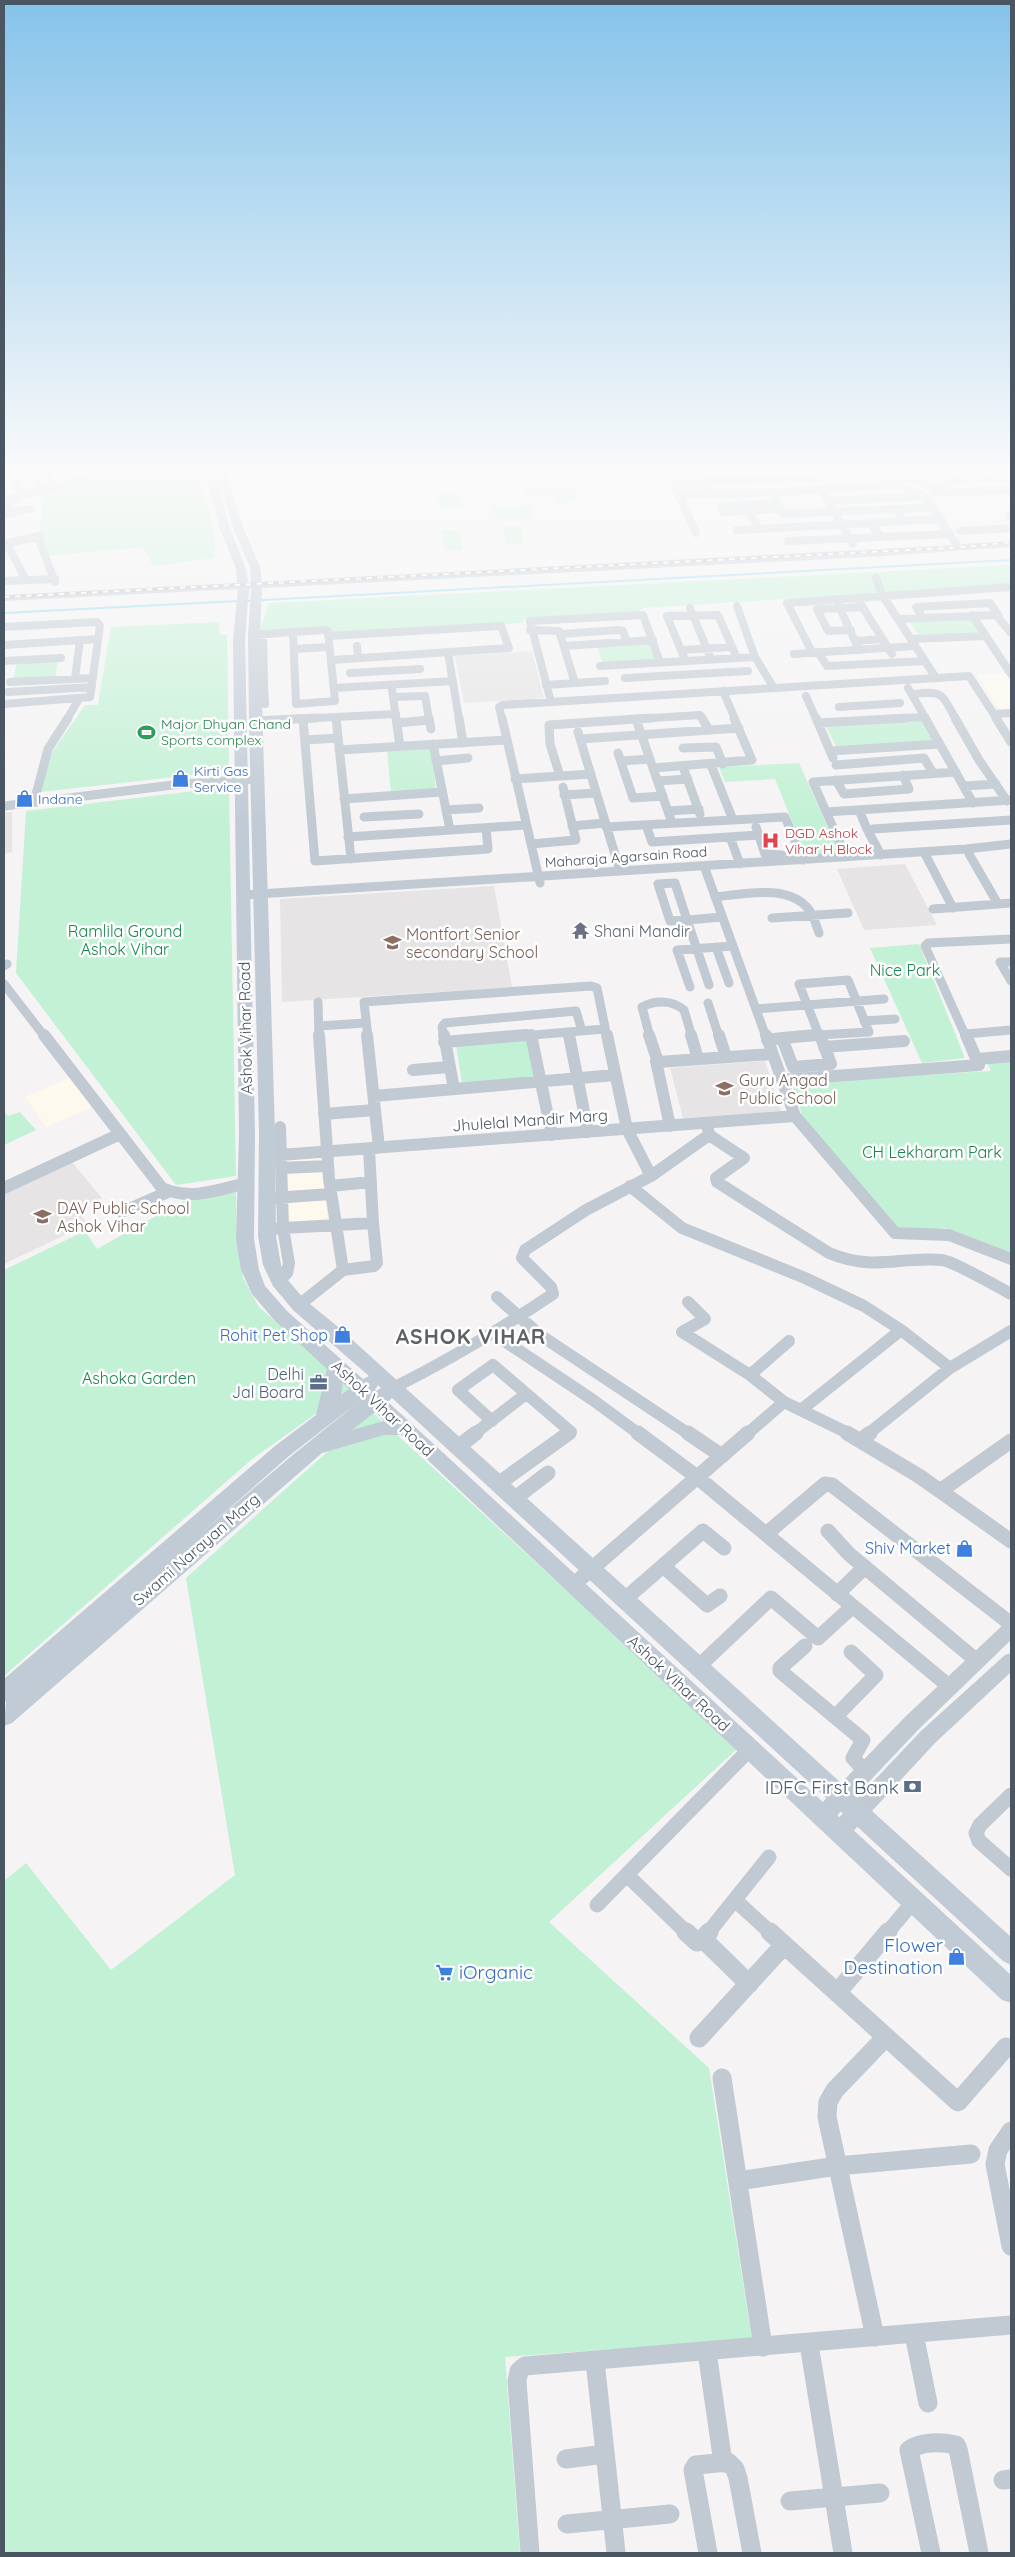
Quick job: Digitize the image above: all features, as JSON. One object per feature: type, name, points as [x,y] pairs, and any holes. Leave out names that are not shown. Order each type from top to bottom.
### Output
[{"type":"main road","points":[[242,584],[243,591]]},
{"type":"main road","name":"Ashok Vihar Road","points":[[248,779],[259,684],[256,584]]},
{"type":"main road","points":[[257,591],[302,584]]},
{"type":"main road","points":[[4,590],[257,591],[319,584]]},
{"type":"main road","points":[[4,598],[243,591]]},
{"type":"main road","name":"Ashok Vihar Road","points":[[243,591],[240,639],[248,779],[252,898],[245,1239],[250,1270],[258,1289],[281,1316],[405,1428],[1011,1992]]},
{"type":"main road","name":"Ashok Vihar Road","points":[[252,898],[276,1160],[272,1265],[279,1280],[299,1305],[458,1447],[1011,1953]]},
{"type":"main road","points":[[324,1419],[331,1398],[337,1366]]},
{"type":"main road","name":"Swami Narayan Marg","points":[[4,1716],[310,1451],[369,1395],[386,1382]]},
{"type":"main road","name":"Swami Narayan Marg","points":[[4,1692],[274,1458],[324,1419],[369,1395]]},
{"type":"main road","points":[[310,1451],[384,1428],[405,1428]]},
{"type":"street","points":[[878,584],[883,596],[936,678]]},
{"type":"street","points":[[925,661],[827,666],[815,652],[787,603],[835,598],[1009,587],[1011,594]]},
{"type":"street","points":[[835,598],[859,650]]},
{"type":"street","points":[[923,618],[916,607],[991,603],[1011,633]]},
{"type":"street","points":[[974,604],[986,636],[1011,674]]},
{"type":"street","points":[[851,630],[827,630],[816,610],[862,605],[897,663]]},
{"type":"street","points":[[737,606],[756,657],[774,688]]},
{"type":"street","points":[[685,660],[667,616],[691,612],[718,615],[737,658]]},
{"type":"street","points":[[691,612],[711,659]]},
{"type":"street","points":[[551,702],[530,630],[529,622],[531,621],[635,614],[645,616],[660,662]]},
{"type":"street","points":[[898,620],[977,615],[999,616]]},
{"type":"street","points":[[4,627],[97,622],[100,626],[90,697],[5,704],[12,671],[4,661]]},
{"type":"street","points":[[328,636],[504,626],[509,648],[487,651],[331,660]]},
{"type":"street","points":[[258,635],[293,632],[325,630],[328,631],[336,701],[297,704],[293,632]]},
{"type":"street","points":[[530,630],[557,630],[561,634],[576,683]]},
{"type":"street","points":[[561,634],[618,630],[623,631],[627,642]]},
{"type":"street","points":[[794,654],[888,648],[913,643],[986,636]]},
{"type":"street","points":[[12,671],[60,661],[80,640],[98,639]]},
{"type":"street","points":[[484,639],[487,651]]},
{"type":"street","points":[[855,641],[883,639]]},
{"type":"street","points":[[76,678],[80,640]]},
{"type":"street","points":[[596,655],[627,642],[653,640]]},
{"type":"street","points":[[4,645],[60,661],[76,678],[93,682]]},
{"type":"street","points":[[357,646],[358,658]]},
{"type":"street","points":[[564,646],[630,664],[756,657]]},
{"type":"street","points":[[294,649],[329,647]]},
{"type":"street","points":[[681,650],[732,647]]},
{"type":"street","points":[[4,653],[60,661]]},
{"type":"street","points":[[448,653],[463,742]]},
{"type":"street","points":[[596,655],[611,699]]},
{"type":"street","points":[[12,671],[60,661]]},
{"type":"street","points":[[630,664],[636,678]]},
{"type":"street","points":[[350,672],[420,669]]},
{"type":"street","points":[[625,678],[748,671]]},
{"type":"street","points":[[364,672],[365,686]]},
{"type":"street","points":[[539,880],[499,706],[969,676],[1011,742]]},
{"type":"street","points":[[904,680],[973,803]]},
{"type":"street","points":[[334,688],[453,681]]},
{"type":"street","points":[[8,692],[93,682]]},
{"type":"street","points":[[546,685],[605,682]]},
{"type":"street","points":[[259,684],[265,704]]},
{"type":"street","points":[[392,684],[400,746]]},
{"type":"street","points":[[663,796],[634,798],[620,757],[652,764],[683,767],[752,760],[723,691]]},
{"type":"street","points":[[912,694],[941,693],[996,784],[1009,801]]},
{"type":"street","points":[[254,721],[336,717],[396,718],[430,725],[425,696],[393,697]]},
{"type":"street","points":[[806,696],[836,765],[844,794],[909,790],[903,775]]},
{"type":"street","points":[[34,802],[40,774],[49,747],[73,713],[79,699]]},
{"type":"street","points":[[839,706],[900,703]]},
{"type":"street","points":[[886,704],[895,718]]},
{"type":"street","points":[[994,714],[1011,713]]},
{"type":"street","points":[[560,776],[548,728],[551,724],[700,715],[709,730]]},
{"type":"street","points":[[336,717],[351,859]]},
{"type":"street","points":[[818,723],[924,717]]},
{"type":"street","points":[[303,719],[315,861],[488,849],[486,828]]},
{"type":"street","points":[[636,719],[672,823]]},
{"type":"street","points":[[574,722],[620,871]]},
{"type":"street","points":[[580,739],[739,728]]},
{"type":"street","points":[[305,740],[338,738]]},
{"type":"street","points":[[339,750],[506,740]]},
{"type":"street","points":[[433,744],[450,830]]},
{"type":"street","points":[[830,751],[940,744]]},
{"type":"street","points":[[683,748],[716,747],[723,764]]},
{"type":"street","points":[[436,761],[468,758]]},
{"type":"street","points":[[836,765],[924,758],[933,773]]},
{"type":"street","points":[[869,763],[876,777]]},
{"type":"street","points":[[711,765],[738,819],[754,835],[766,854],[791,855]]},
{"type":"street","points":[[668,811],[699,811],[683,767]]},
{"type":"street","points":[[846,857],[812,784],[816,781],[839,779],[956,772]]},
{"type":"street","points":[[515,779],[590,774]]},
{"type":"street","points":[[4,806],[180,784],[248,779]]},
{"type":"street","points":[[658,781],[688,779]]},
{"type":"street","points":[[964,786],[996,784]]},
{"type":"street","points":[[530,844],[576,840],[564,791],[596,793]]},
{"type":"street","points":[[344,799],[442,792]]},
{"type":"street","points":[[364,817],[419,818],[415,794]]},
{"type":"street","points":[[374,797],[376,816]]},
{"type":"street","points":[[826,812],[1009,801]]},
{"type":"street","points":[[446,810],[480,808]]},
{"type":"street","points":[[859,810],[868,829],[871,830],[1011,820]]},
{"type":"street","points":[[572,826],[646,825],[784,816],[803,860]]},
{"type":"street","points":[[646,825],[652,842],[731,840]]},
{"type":"street","points":[[754,835],[755,825]]},
{"type":"street","points":[[348,837],[526,826]]},
{"type":"street","points":[[871,830],[869,833],[881,855]]},
{"type":"street","points":[[643,848],[731,840],[754,835]]},
{"type":"street","points":[[731,840],[740,864]]},
{"type":"street","name":"Maharaja Agarsain Road","points":[[539,880],[620,871],[705,870],[740,864],[881,855],[926,855],[1011,844]]},
{"type":"street","points":[[252,898],[1011,851]]},
{"type":"street","points":[[969,854],[998,904]]},
{"type":"street","points":[[926,855],[953,908]]},
{"type":"street","points":[[705,870],[795,1116],[895,1233],[949,1235],[1011,1259]]},
{"type":"street","points":[[715,897],[777,893],[801,902],[812,915],[819,933]]},
{"type":"street","points":[[933,910],[1011,903]]},
{"type":"street","points":[[772,918],[848,913]]},
{"type":"street","points":[[709,985],[687,920],[722,917]]},
{"type":"street","points":[[782,1080],[973,1067],[979,1065],[978,1058],[925,946],[928,943],[1011,938]]},
{"type":"street","points":[[690,987],[677,950],[733,946]]},
{"type":"street","points":[[716,947],[730,983]]},
{"type":"street","points":[[1011,962],[1000,962],[1011,981]]},
{"type":"street","points":[[767,1040],[782,1038],[820,1035],[869,1032],[848,980],[799,984],[820,1035],[831,1064],[793,1067],[782,1038]]},
{"type":"street","points":[[4,984],[162,1188],[176,1195],[194,1195],[246,1183]]},
{"type":"street","points":[[299,1305],[343,1270],[374,1266],[378,1263],[373,1223],[371,1182],[375,1110],[363,1004],[367,1002],[591,986],[597,988],[604,1029],[627,1129],[651,1176]]},
{"type":"street","points":[[756,1009],[884,999]]},
{"type":"street","points":[[318,1002],[326,1152],[334,1226],[343,1270]]},
{"type":"street","points":[[670,1126],[642,1007],[667,1002],[674,1003],[684,1010],[698,1059]]},
{"type":"street","points":[[708,1003],[726,1057]]},
{"type":"street","points":[[454,1089],[444,1042],[442,1026],[445,1023],[576,1011],[582,1031]]},
{"type":"street","points":[[864,1021],[895,1019]]},
{"type":"street","points":[[319,1026],[365,1022]]},
{"type":"street","points":[[444,1042],[604,1029]]},
{"type":"street","points":[[966,1034],[1011,1030]]},
{"type":"street","points":[[568,1032],[588,1132]]},
{"type":"street","points":[[530,1035],[552,1135]]},
{"type":"street","points":[[824,1047],[904,1042]]},
{"type":"street","points":[[656,1061],[772,1054]]},
{"type":"street","points":[[978,1058],[1011,1056]]},
{"type":"street","points":[[413,1070],[450,1067]]},
{"type":"street","points":[[374,1096],[615,1076]]},
{"type":"street","points":[[324,1114],[375,1110]]},
{"type":"street","name":"Jhulelal Mandir Marg","points":[[276,1160],[326,1152],[627,1129],[670,1126],[708,1129],[795,1116]]},
{"type":"street","points":[[280,1127],[276,1160],[328,1166]]},
{"type":"street","points":[[386,1382],[450,1360],[494,1334],[553,1294],[553,1291],[522,1258],[525,1250],[586,1210],[651,1176],[708,1129],[744,1158],[716,1178],[717,1182],[829,1253],[846,1260],[867,1264],[944,1260],[1011,1294]]},
{"type":"street","points":[[4,1188],[120,1134]]},
{"type":"street","points":[[274,1198],[371,1182]]},
{"type":"street","points":[[630,1186],[682,1228],[805,1278],[864,1306],[901,1330],[950,1368]]},
{"type":"street","points":[[122,1212],[168,1192]]},
{"type":"street","points":[[274,1229],[373,1223]]},
{"type":"street","points":[[496,1298],[518,1318],[722,1456]]},
{"type":"street","points":[[688,1302],[705,1319],[682,1332],[750,1375],[784,1402],[861,1440],[940,1491],[1011,1541]]},
{"type":"street","points":[[801,1410],[901,1330]]},
{"type":"street","points":[[861,1440],[950,1368],[1011,1331]]},
{"type":"street","points":[[494,1334],[593,1400],[697,1477],[950,1687]]},
{"type":"street","points":[[750,1375],[789,1341]]},
{"type":"street","points":[[492,1421],[458,1390],[493,1365],[571,1432],[498,1484]]},
{"type":"street","points":[[458,1447],[526,1394]]},
{"type":"street","points":[[573,1585],[784,1402]]},
{"type":"street","points":[[940,1491],[1011,1441]]},
{"type":"street","points":[[514,1499],[548,1473]]},
{"type":"street","points":[[766,1534],[825,1484],[832,1485],[1011,1624]]},
{"type":"street","points":[[625,1599],[703,1531],[724,1548]]},
{"type":"street","points":[[828,1531],[865,1567],[977,1661]]},
{"type":"street","points":[[663,1566],[707,1605],[720,1596]]},
{"type":"street","points":[[837,1594],[865,1567]]},
{"type":"street","points":[[698,1667],[771,1598],[818,1638],[852,1607]]},
{"type":"street","points":[[849,1804],[866,1771],[1011,1629]]},
{"type":"street","points":[[805,1646],[780,1668],[780,1671],[863,1740],[853,1758],[866,1771]]},
{"type":"street","points":[[835,1718],[876,1675],[851,1652]]},
{"type":"street","points":[[830,1825],[849,1804],[928,1736],[1011,1660]]},
{"type":"street","points":[[597,1905],[750,1749]]},
{"type":"street","points":[[1011,1794],[980,1825],[976,1833],[979,1841],[1011,1869]]},
{"type":"street","points":[[628,1873],[629,1877],[697,1942],[703,1939],[770,1857]]},
{"type":"street","points":[[735,1900],[958,2102],[1006,2048]]},
{"type":"street","points":[[838,1993],[914,1901]]},
{"type":"street","points":[[703,1939],[749,1984]]},
{"type":"street","points":[[699,2038],[784,1945]]},
{"type":"street","points":[[875,2337],[827,2117],[828,2102],[835,2090],[886,2037]]},
{"type":"street","points":[[722,2078],[763,2346]]},
{"type":"street","points":[[1011,2131],[998,2150],[995,2164],[1011,2246]]},
{"type":"street","points":[[738,2181],[837,2166],[971,2154]]},
{"type":"street","points":[[530,2553],[517,2381],[519,2371],[525,2366],[763,2346],[809,2344],[1011,2325]]},
{"type":"street","points":[[914,2334],[928,2403]]},
{"type":"street","points":[[809,2344],[843,2553]]},
{"type":"street","points":[[707,2352],[723,2463]]},
{"type":"street","points":[[595,2361],[616,2553]]},
{"type":"street","points":[[931,2553],[909,2450],[915,2446],[950,2443],[956,2445],[958,2449],[979,2553]]},
{"type":"street","points":[[566,2459],[605,2454]]},
{"type":"street","points":[[708,2553],[693,2470],[696,2465],[728,2462],[738,2478],[752,2553]]},
{"type":"street","points":[[790,2501],[880,2493]]},
{"type":"street","points":[[567,2524],[612,2518],[670,2514]]},
{"type":"shaded area","points":[[532,651],[544,698],[464,703],[455,656]]},
{"type":"shaded area","points":[[1006,673],[1011,681],[1011,708],[1000,709],[977,675]]},
{"type":"shaded area","points":[[12,812],[12,852],[4,854],[4,813]]},
{"type":"shaded area","points":[[905,864],[937,925],[864,930],[837,869]]},
{"type":"shaded area","name":"Montfort Senior secondary School","points":[[494,886],[512,987],[282,1002],[280,899]]},
{"type":"shaded area","name":"Guru Angad Public School","points":[[765,1061],[781,1111],[683,1118],[670,1068]]},
{"type":"shaded area","points":[[71,1077],[93,1107],[46,1127],[25,1097]]},
{"type":"shaded area","points":[[325,1156],[328,1231],[272,1235],[274,1159]]},
{"type":"shaded area","name":"DAV Public School Ashok Vihar","points":[[72,1162],[102,1198],[77,1210],[88,1224],[4,1264],[4,1193]]},
{"type":"green space","points":[[634,584],[1011,584],[643,608],[637,613],[523,619],[523,623],[332,634],[330,629],[259,632],[269,603]]},
{"type":"green space","points":[[969,617],[981,635],[921,639],[909,621]]},
{"type":"green space","name":"Major Dhyan Chand Sports complex","points":[[219,622],[220,635],[227,635],[229,771],[40,792],[48,758],[85,705],[98,705],[111,627]]},
{"type":"green space","points":[[651,642],[658,661],[603,664],[597,646]]},
{"type":"green space","points":[[58,659],[55,679],[13,681],[17,661]]},
{"type":"green space","points":[[922,719],[935,741],[837,748],[825,725]]},
{"type":"green space","points":[[431,747],[436,790],[391,793],[387,749]]},
{"type":"green space","points":[[799,763],[839,853],[806,856],[775,779],[725,782],[719,767]]},
{"type":"green space","name":"Ramlila Ground Ashok Vihar","points":[[229,787],[236,1176],[176,1185],[16,973],[26,811]]},
{"type":"green space","name":"Nice Park","points":[[919,944],[965,1058],[922,1063],[870,948]]},
{"type":"green space","points":[[528,1039],[536,1078],[462,1083],[456,1045]]},
{"type":"green space","name":"CH Lekharam Park","points":[[1011,1060],[1011,1253],[946,1228],[898,1234],[802,1115],[792,1083],[991,1071],[987,1062]]},
{"type":"green space","points":[[4,1111],[8,1116],[20,1112],[36,1130],[4,1145]]},
{"type":"green space","name":"Ashoka Garden","points":[[236,1191],[237,1242],[243,1278],[259,1307],[352,1388],[251,1460],[4,1676],[4,1270],[85,1231],[97,1249],[181,1202]]},
{"type":"green space","points":[[372,1412],[738,1748],[549,1922],[709,2068],[752,2339],[505,2357],[520,2553],[4,2553],[4,1881],[26,1863],[111,1970],[235,1875],[186,1578]]},
{"type":"waterway","points":[[245,601],[557,584]]},
{"type":"waterway","points":[[4,613],[239,601]]},
{"type":"railway","points":[[4,597],[248,584]]},
{"type":"place","name":"Major Dhyan Chand Sports complex","points":[[147,732]]},
{"type":"place","name":"Kirti Gas Service","points":[[180,779]]},
{"type":"place","name":"Indane","points":[[24,799]]},
{"type":"place","name":"DGD Ashok Vihar H Block","points":[[771,841]]},
{"type":"place","name":"Shani Mandir","points":[[580,931]]},
{"type":"place","name":"Montfort Senior secondary School","points":[[392,943]]},
{"type":"place","name":"Guru Angad Public School","points":[[725,1089]]},
{"type":"place","name":"DAV Public School Ashok Vihar","points":[[43,1217]]},
{"type":"place","name":"Rohit Pet Shop","points":[[342,1335]]},
{"type":"place","name":"Delhi Jal Board","points":[[318,1383]]},
{"type":"place","name":"Shiv Market","points":[[965,1548]]},
{"type":"place","name":"IDFC First Bank","points":[[913,1787]]},
{"type":"place","name":"Flower Destination","points":[[957,1956]]},
{"type":"place","name":"iOrganic","points":[[445,1972]]},
{"type":"district","name":"ASHOK VIHAR","points":[[471,1337]]}]
